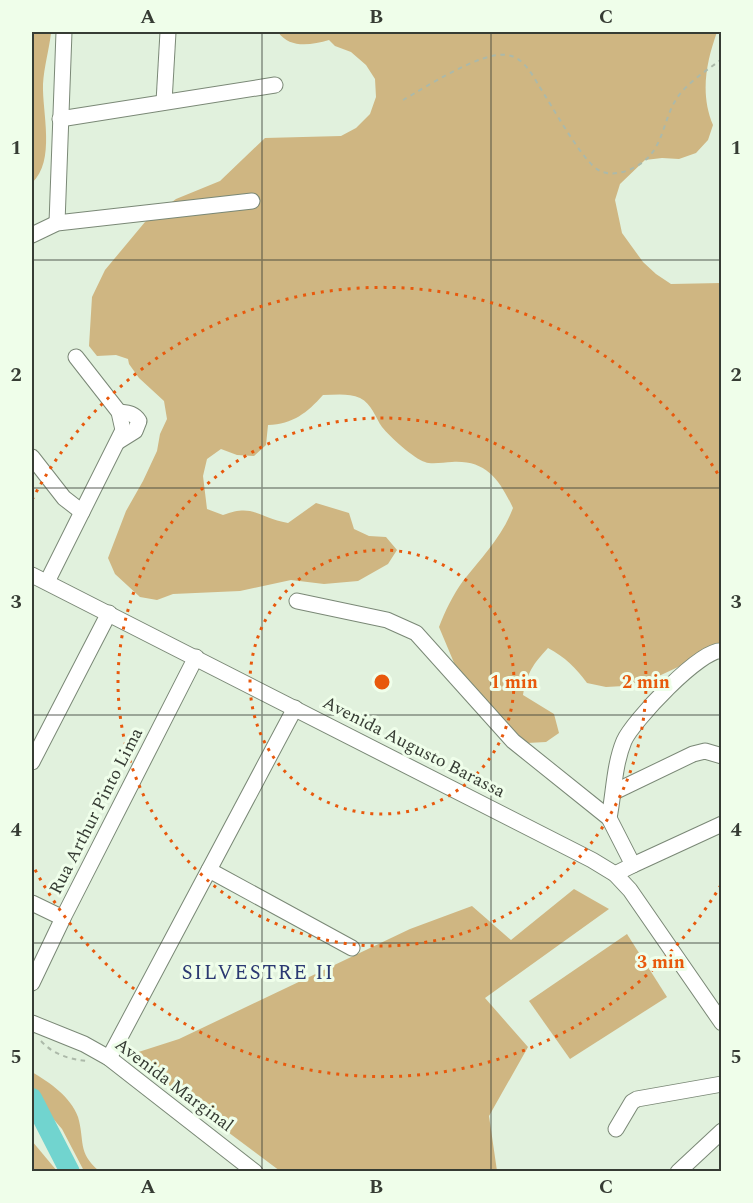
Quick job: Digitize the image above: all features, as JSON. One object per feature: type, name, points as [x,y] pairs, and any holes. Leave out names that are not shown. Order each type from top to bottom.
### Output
[{"type":"street","points":[[57,222],[64,32]]},
{"type":"street","points":[[164,102],[168,32]]},
{"type":"street","points":[[60,118],[275,84]]},
{"type":"street","points":[[32,235],[57,222],[252,201]]},
{"type":"street","points":[[47,582],[123,430],[121,417],[76,357]]},
{"type":"street","points":[[32,457],[64,498],[82,512]]},
{"type":"street","name":"Avenida Augusto Barassa","points":[[32,574],[592,860],[615,874],[630,890],[722,1023]]},
{"type":"street","points":[[297,601],[387,620],[416,633],[513,741],[609,818],[633,865]]},
{"type":"street","points":[[32,762],[109,613]]},
{"type":"street","points":[[609,818],[618,757],[626,737],[651,706],[681,675],[713,651],[722,651]]},
{"type":"street","name":"Rua Arthur Pinto Lima","points":[[32,983],[196,657]]},
{"type":"street","points":[[109,1058],[295,708]]},
{"type":"street","points":[[614,792],[693,754],[705,751],[722,756]]},
{"type":"street","points":[[615,874],[722,824]]},
{"type":"street","points":[[209,870],[352,948]]},
{"type":"street","points":[[32,903],[63,918]]},
{"type":"street","name":"Avenida Marginal","points":[[32,1023],[84,1044],[109,1058],[255,1172]]},
{"type":"street","points":[[616,1129],[632,1102],[637,1099],[722,1084]]},
{"type":"street","points":[[678,1172],[722,1131]]},
{"type":"path","points":[[403,100],[444,75],[489,57],[508,55],[526,65],[585,157],[599,171],[617,175],[642,162],[657,147],[676,99],[690,84],[722,59]]},
{"type":"shaded area","points":[[32,32],[51,33],[43,84],[46,149],[44,162],[32,183]]},
{"type":"shaded area","points":[[278,32],[717,32],[706,78],[707,102],[713,125],[708,140],[696,153],[679,159],[645,160],[620,184],[615,200],[622,233],[643,262],[656,274],[671,284],[721,283],[721,659],[693,660],[661,675],[624,686],[606,687],[587,683],[570,663],[548,648],[531,669],[523,695],[554,714],[559,733],[546,742],[527,743],[460,677],[439,627],[459,586],[503,528],[513,508],[508,498],[490,473],[474,464],[428,463],[415,457],[385,431],[368,404],[351,395],[323,395],[311,407],[292,420],[268,425],[266,445],[254,456],[237,455],[221,449],[207,459],[203,476],[207,509],[223,515],[242,510],[249,511],[288,523],[316,503],[349,513],[354,529],[369,536],[386,537],[397,550],[388,564],[358,581],[324,584],[291,580],[240,591],[173,594],[157,600],[140,597],[115,574],[108,558],[126,511],[157,451],[160,434],[167,419],[164,401],[139,378],[128,359],[116,355],[97,356],[89,346],[92,297],[105,270],[145,222],[176,199],[220,181],[265,138],[341,136],[356,128],[370,114],[376,97],[375,79],[366,65],[351,52],[335,46],[329,40],[308,44],[295,43],[288,41]]},
{"type":"shaded area","points":[[574,889],[609,909],[485,998],[528,1047],[489,1116],[497,1171],[280,1171],[126,1056],[179,1039],[410,929],[472,906],[511,940]]},
{"type":"shaded area","points":[[627,934],[667,997],[570,1059],[529,1001]]},
{"type":"shaded area","points":[[32,1072],[52,1085],[75,1110],[87,1158],[99,1171],[84,1171],[62,1129],[32,1094]]},
{"type":"shaded area","points":[[32,1141],[57,1171],[32,1171]]},
{"type":"waterway","points":[[32,1098],[70,1172]]},
{"type":"district","name":"SILVESTRE II","points":[[258,973]]}]
